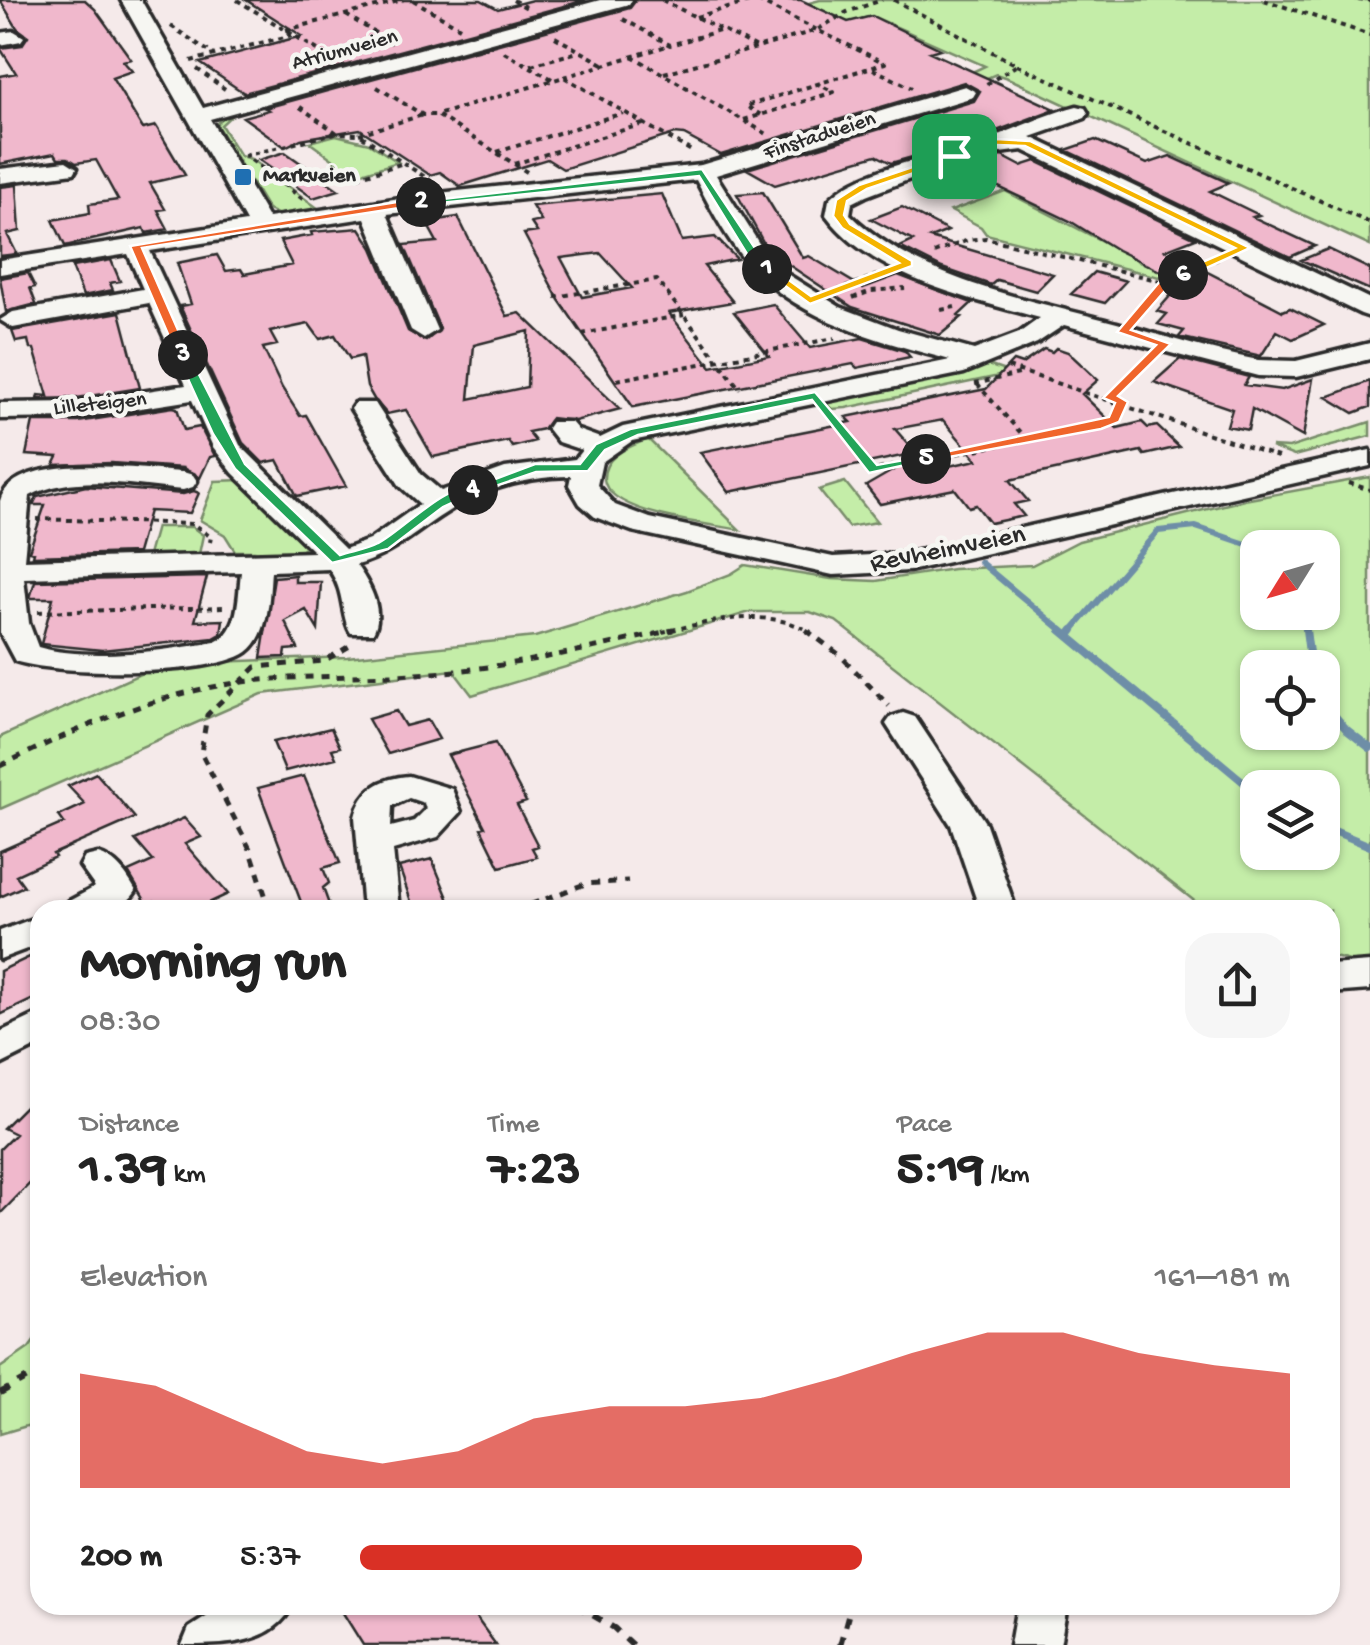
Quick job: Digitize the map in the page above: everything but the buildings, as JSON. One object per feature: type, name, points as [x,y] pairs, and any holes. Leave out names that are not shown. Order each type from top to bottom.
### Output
[{"type":"street","points":[[131,0],[144,24],[178,63],[197,116],[260,226]]},
{"type":"street","name":"Atriumveien","points":[[197,116],[622,0]]},
{"type":"street","name":"Finstadveien","points":[[0,267],[373,208],[712,170],[965,92]]},
{"type":"street","points":[[1077,113],[863,187],[842,200],[838,216],[908,276],[952,284],[1250,367],[1308,367],[1370,350]]},
{"type":"street","points":[[996,142],[1027,143],[1370,309]]},
{"type":"street","points":[[0,176],[66,168]]},
{"type":"street","points":[[712,170],[752,254],[810,301],[979,372]]},
{"type":"street","points":[[373,208],[424,330]]},
{"type":"street","points":[[136,246],[198,391],[240,466],[337,560],[359,594],[364,610],[362,626]]},
{"type":"street","points":[[12,320],[156,294]]},
{"type":"street","points":[[10,569],[337,560],[383,546],[438,504],[535,468],[592,457],[623,435],[815,396],[979,372],[1061,315]]},
{"type":"street","name":"Lilleteigen","points":[[0,411],[76,410],[198,391]]},
{"type":"street","points":[[365,409],[410,480],[438,504]]},
{"type":"street","points":[[562,428],[592,457]]},
{"type":"street","name":"Revheimveien","points":[[592,457],[582,485],[590,498],[624,520],[821,564],[870,567],[910,562],[1370,458]]},
{"type":"street","points":[[183,481],[68,475],[46,478],[16,491],[6,514],[8,617],[20,646],[44,662],[207,655],[230,649],[245,634],[257,565]]},
{"type":"street","points":[[903,724],[968,824],[995,900]]},
{"type":"street","points":[[376,843],[380,900]]},
{"type":"street","points":[[98,866],[118,890],[100,900]]},
{"type":"street","points":[[0,946],[30,933]]},
{"type":"street","points":[[1340,978],[1370,976]]},
{"type":"street","points":[[207,1645],[253,1615]]},
{"type":"street","points":[[1036,1645],[1040,1615]]},
{"type":"path","points":[[286,30],[403,0]]},
{"type":"path","points":[[662,0],[757,48]]},
{"type":"path","points":[[696,18],[756,0],[885,64],[746,106],[761,115]]},
{"type":"path","points":[[664,73],[818,30],[846,12],[882,0]]},
{"type":"path","points":[[894,0],[1017,65],[1370,222]]},
{"type":"path","points":[[1264,0],[1370,35]]},
{"type":"path","points":[[1358,0],[1370,2]]},
{"type":"path","points":[[716,4],[726,9]]},
{"type":"path","points":[[599,6],[670,44]]},
{"type":"path","points":[[345,15],[416,57]]},
{"type":"path","points":[[144,24],[164,21],[214,54]]},
{"type":"path","points":[[531,25],[605,64]]},
{"type":"path","points":[[549,188],[436,115],[720,30]]},
{"type":"path","points":[[178,63],[293,34]]},
{"type":"path","points":[[271,40],[271,47]]},
{"type":"path","points":[[529,66],[581,51]]},
{"type":"path","points":[[632,56],[792,147]]},
{"type":"path","points":[[178,63],[246,103]]},
{"type":"path","points":[[965,92],[992,82],[1017,65]]},
{"type":"path","points":[[870,68],[937,100]]},
{"type":"path","points":[[855,79],[856,72]]},
{"type":"path","points":[[564,77],[712,170]]},
{"type":"path","points":[[743,120],[834,92],[818,84]]},
{"type":"path","points":[[281,94],[338,132]]},
{"type":"path","points":[[496,152],[623,113]]},
{"type":"path","points":[[236,156],[251,157],[338,132],[360,134],[423,115]]},
{"type":"path","points":[[514,164],[643,124]]},
{"type":"path","points":[[360,134],[452,198]]},
{"type":"path","points":[[251,157],[252,162],[304,200]]},
{"type":"path","points":[[357,177],[404,163]]},
{"type":"path","points":[[849,300],[908,276],[968,240],[986,238],[1166,282]]},
{"type":"path","points":[[1123,332],[1166,282],[1244,248]]},
{"type":"path","points":[[810,301],[908,276]]},
{"type":"path","points":[[556,297],[657,280],[754,408]]},
{"type":"path","points":[[582,334],[684,316]]},
{"type":"path","points":[[617,380],[840,335]]},
{"type":"path","points":[[1109,398],[1164,344]]},
{"type":"path","points":[[979,372],[1027,440]]},
{"type":"path","points":[[1026,372],[1288,462]]},
{"type":"path","points":[[815,396],[874,470],[1101,426],[1115,420],[1122,402]]},
{"type":"path","points":[[6,514],[193,524],[212,536],[205,564]]},
{"type":"path","points":[[8,617],[250,607]]},
{"type":"path","points":[[0,766],[96,719],[237,682],[320,675],[386,676],[558,656],[763,617],[784,620],[828,646],[903,724]]},
{"type":"path","points":[[267,900],[251,851],[201,753],[207,715],[256,667],[324,661],[353,645],[362,626]]},
{"type":"path","points":[[542,900],[584,884],[628,881]]},
{"type":"path","points":[[0,1393],[30,1377]]},
{"type":"path","points":[[588,1615],[625,1635],[632,1645]]},
{"type":"path","points":[[840,1645],[849,1615]]},
{"type":"green space","points":[[820,0],[1370,0],[1370,246],[1010,79],[996,74],[967,87],[953,81],[985,66],[872,16],[822,30],[783,10]]},
{"type":"green space","points":[[229,112],[234,113],[221,125],[240,156],[251,159],[319,209],[279,215],[268,210],[216,124]]},
{"type":"green space","points":[[336,135],[369,143],[398,162],[349,177],[334,166],[338,163],[309,142]]},
{"type":"green space","points":[[1005,191],[1166,274],[1159,277],[986,234],[981,227],[951,211]]},
{"type":"green space","points":[[988,365],[1005,371],[999,376],[846,408],[832,409],[825,403],[827,399]]},
{"type":"green space","points":[[1370,422],[1370,436],[1294,456],[1271,447],[1289,448]]},
{"type":"green space","points":[[648,439],[740,530],[641,509],[610,491],[604,479],[608,464],[619,453]]},
{"type":"green space","points":[[1370,477],[1370,966],[1340,958],[1340,900],[1193,900],[836,621],[810,612],[750,612],[472,695],[453,670],[262,694],[0,809],[0,737],[162,664],[347,657],[535,637],[687,591],[745,565],[831,579],[876,581],[953,569],[1032,565],[1079,541],[1244,500]]},
{"type":"green space","points":[[242,480],[310,543],[305,548],[253,559],[254,551],[235,551],[225,535],[200,520],[215,481]]},
{"type":"green space","points":[[845,482],[877,522],[848,527],[819,490]]},
{"type":"green space","points":[[156,527],[192,527],[203,535],[198,559],[147,559]]},
{"type":"green space","points":[[29,1348],[30,1425],[0,1434],[0,1368]]},
{"type":"waterway","points":[[1071,632],[1158,531],[1196,527],[1240,542]]},
{"type":"waterway","points":[[980,562],[1064,632]]},
{"type":"waterway","points":[[1061,630],[1240,779]]},
{"type":"waterway","points":[[1070,634],[1073,630]]},
{"type":"waterway","points":[[1306,630],[1309,650]]},
{"type":"waterway","points":[[1340,722],[1370,748]]},
{"type":"waterway","points":[[1340,834],[1370,846]]},
{"type":"place","name":"Markveien","points":[[243,177]]},
{"type":"route","points":[[996,142],[1027,143],[1244,248],[1166,282],[1123,332],[1164,344],[1109,398],[1122,402],[1115,420],[1101,426],[874,470],[815,396],[623,435],[598,449],[583,468],[535,468],[452,497],[383,546],[337,560],[233,458],[198,391],[136,246],[397,205],[702,172],[752,254],[810,301],[908,263],[846,226],[838,216],[842,200],[863,187],[954,156],[996,142]]}]
